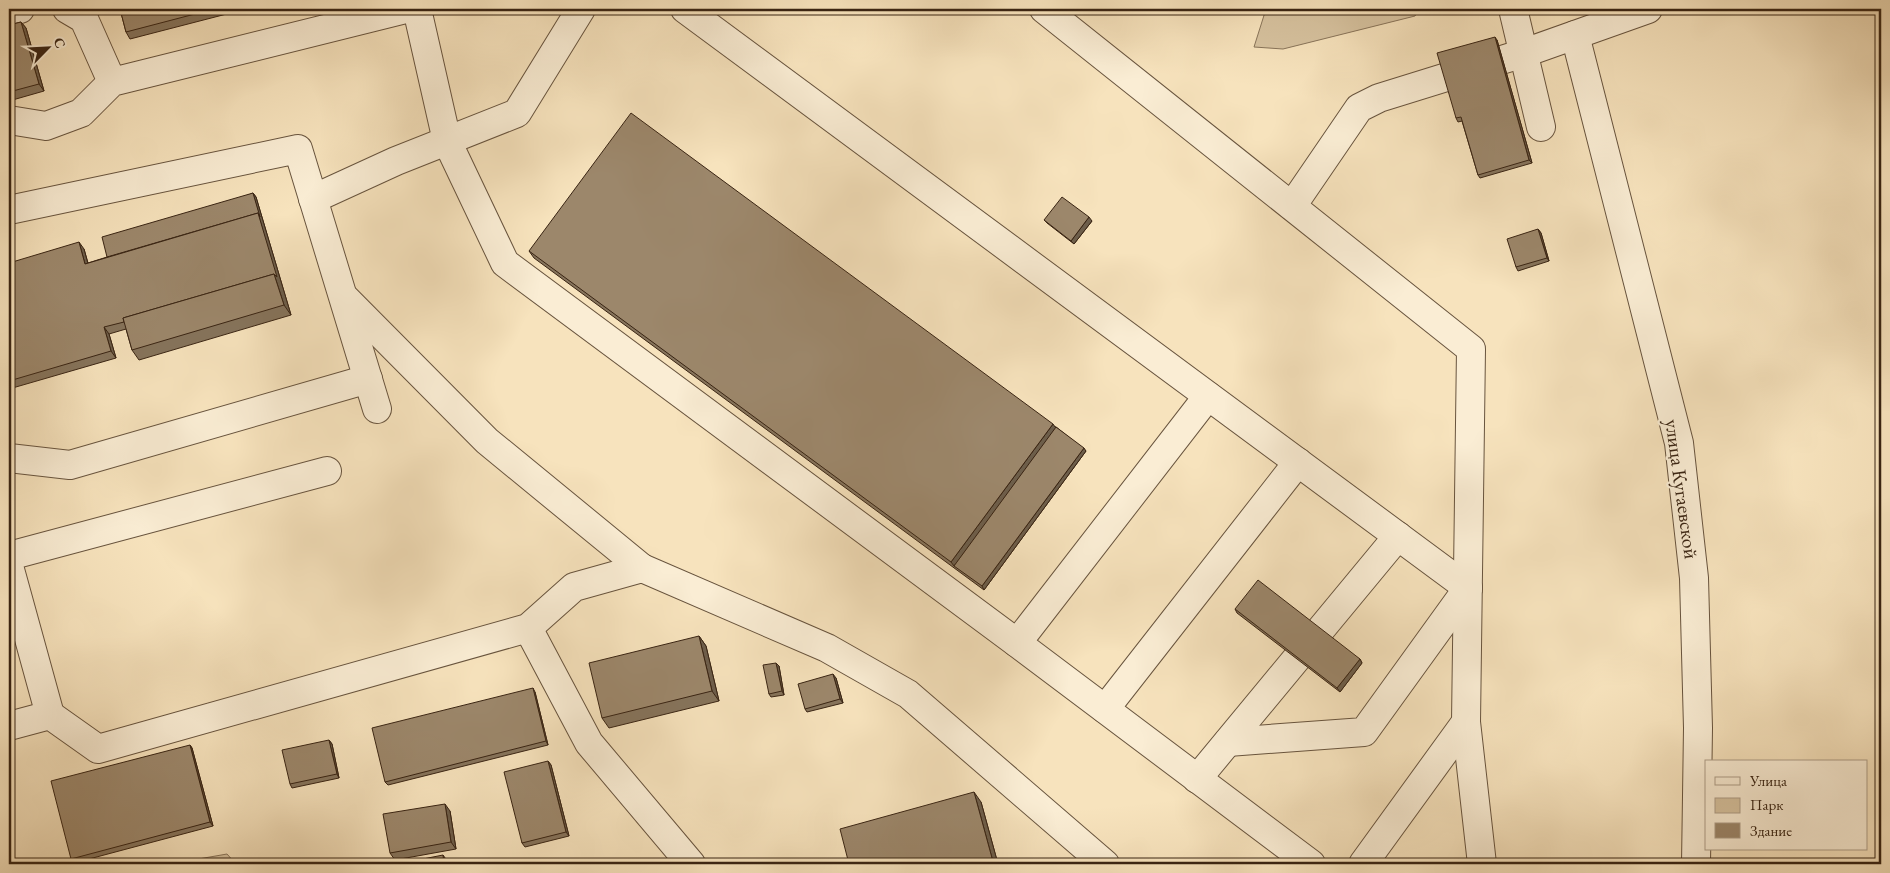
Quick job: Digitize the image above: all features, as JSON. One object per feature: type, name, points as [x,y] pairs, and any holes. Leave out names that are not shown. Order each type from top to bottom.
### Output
[{"type":"street","points":[[9,12],[20,9]]},
{"type":"street","points":[[67,9],[84,18],[112,82]]},
{"type":"street","points":[[9,120],[46,126],[81,114],[112,82],[406,9]]},
{"type":"street","points":[[417,9],[447,141],[505,263],[1311,864]]},
{"type":"street","points":[[313,199],[396,161],[517,113],[581,9]]},
{"type":"street","points":[[684,9],[1468,588]]},
{"type":"street","points":[[1044,9],[1471,349],[1466,722],[1482,864]]},
{"type":"street","points":[[1513,9],[1541,127]]},
{"type":"street","points":[[1292,206],[1359,108],[1379,98],[1524,53],[1648,9]]},
{"type":"street","name":"улица Кугаевской","points":[[1575,35],[1679,443],[1694,578],[1698,728],[1696,864]]},
{"type":"street","points":[[9,210],[298,149],[377,409]]},
{"type":"street","points":[[343,297],[487,440],[642,568],[827,648],[908,694],[1105,864]]},
{"type":"street","points":[[9,458],[70,465],[368,379]]},
{"type":"street","points":[[1017,643],[1208,396]]},
{"type":"street","points":[[1105,709],[1298,462]]},
{"type":"street","points":[[9,556],[327,471]]},
{"type":"street","points":[[1198,779],[1398,536]]},
{"type":"street","points":[[9,566],[50,716],[98,749],[528,628],[574,587],[642,568]]},
{"type":"street","points":[[1228,742],[1364,732],[1468,588]]},
{"type":"street","points":[[528,628],[589,743],[691,864]]},
{"type":"street","points":[[9,726],[50,716]]},
{"type":"street","points":[[1363,864],[1466,722]]},
{"type":"green space","points":[[1266,9],[1419,9],[1415,16],[1283,49],[1254,47]]},
{"type":"green space","points":[[227,854],[236,864],[170,864]]},
{"type":"building","points":[[120,9],[214,9],[126,32]]},
{"type":"building","points":[[21,22],[39,84],[9,92],[9,25]]},
{"type":"building","points":[[1495,37],[1529,160],[1478,175],[1461,117],[1456,118],[1437,53]]},
{"type":"building","points":[[631,113],[1053,424],[951,562],[529,251]]},
{"type":"building","points":[[253,193],[260,217],[258,213],[107,257],[102,237]]},
{"type":"building","points":[[1062,197],[1089,217],[1071,241],[1044,220]]},
{"type":"building","points":[[258,213],[277,277],[274,274],[123,318],[124,322],[104,327],[111,351],[9,381],[9,263],[79,242],[85,264]]},
{"type":"building","points":[[1538,229],[1547,258],[1516,267],[1507,239]]},
{"type":"building","points":[[274,274],[284,305],[132,350],[123,318]]},
{"type":"building","points":[[1056,427],[1084,448],[982,586],[954,566]]},
{"type":"building","points":[[1258,580],[1360,659],[1337,688],[1235,609]]},
{"type":"building","points":[[699,636],[712,691],[602,718],[589,663]]},
{"type":"building","points":[[776,663],[782,691],[769,694],[763,665]]},
{"type":"building","points":[[833,674],[840,699],[805,709],[798,684]]},
{"type":"building","points":[[533,688],[546,741],[385,782],[372,728]]},
{"type":"building","points":[[329,740],[337,774],[290,784],[282,750]]},
{"type":"building","points":[[190,745],[210,822],[71,859],[51,781]]},
{"type":"building","points":[[548,761],[566,832],[522,843],[504,772]]},
{"type":"building","points":[[974,792],[992,858],[971,864],[849,864],[840,829]]},
{"type":"building","points":[[445,804],[451,842],[390,853],[383,814]]},
{"type":"building","points":[[443,855],[444,864],[403,864],[403,863]]}]
